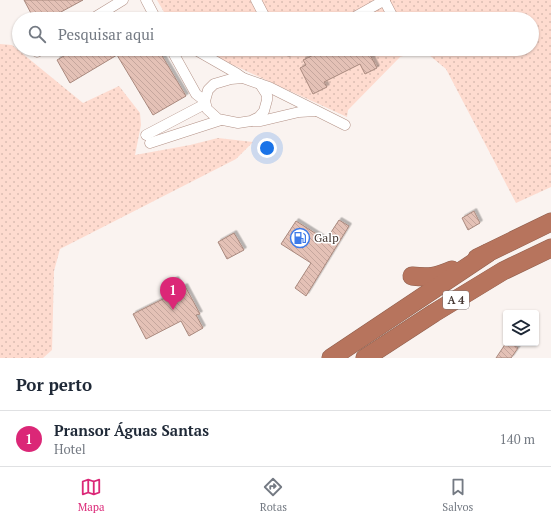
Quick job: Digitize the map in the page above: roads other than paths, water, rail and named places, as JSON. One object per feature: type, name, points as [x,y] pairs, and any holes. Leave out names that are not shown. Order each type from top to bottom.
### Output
[{"type":"highway","name":"A 4","points":[[331,358],[488,253],[551,222]]},
{"type":"highway","name":"A 4","points":[[365,358],[434,313],[504,271],[551,248]]},
{"type":"highway","points":[[412,276],[429,278],[488,253]]},
{"type":"street","points":[[103,12],[123,0]]},
{"type":"street","points":[[146,0],[152,12]]},
{"type":"street","points":[[256,0],[262,12]]},
{"type":"street","points":[[363,12],[384,0],[390,12]]},
{"type":"street","points":[[175,56],[196,94],[205,103]]},
{"type":"street","points":[[206,56],[243,78],[269,87],[345,125]]},
{"type":"street","points":[[243,78],[231,79],[214,84],[208,90],[205,103],[207,110],[221,120],[238,123],[261,121],[300,112],[316,111]]},
{"type":"street","points":[[251,121],[259,117],[267,105],[267,95],[260,84]]},
{"type":"street","points":[[205,103],[148,139],[221,120]]},
{"type":"place","name":"Galp","points":[[300,238]]},
{"type":"place","name":"Pransor Águas Santas","points":[[173,310]]}]
